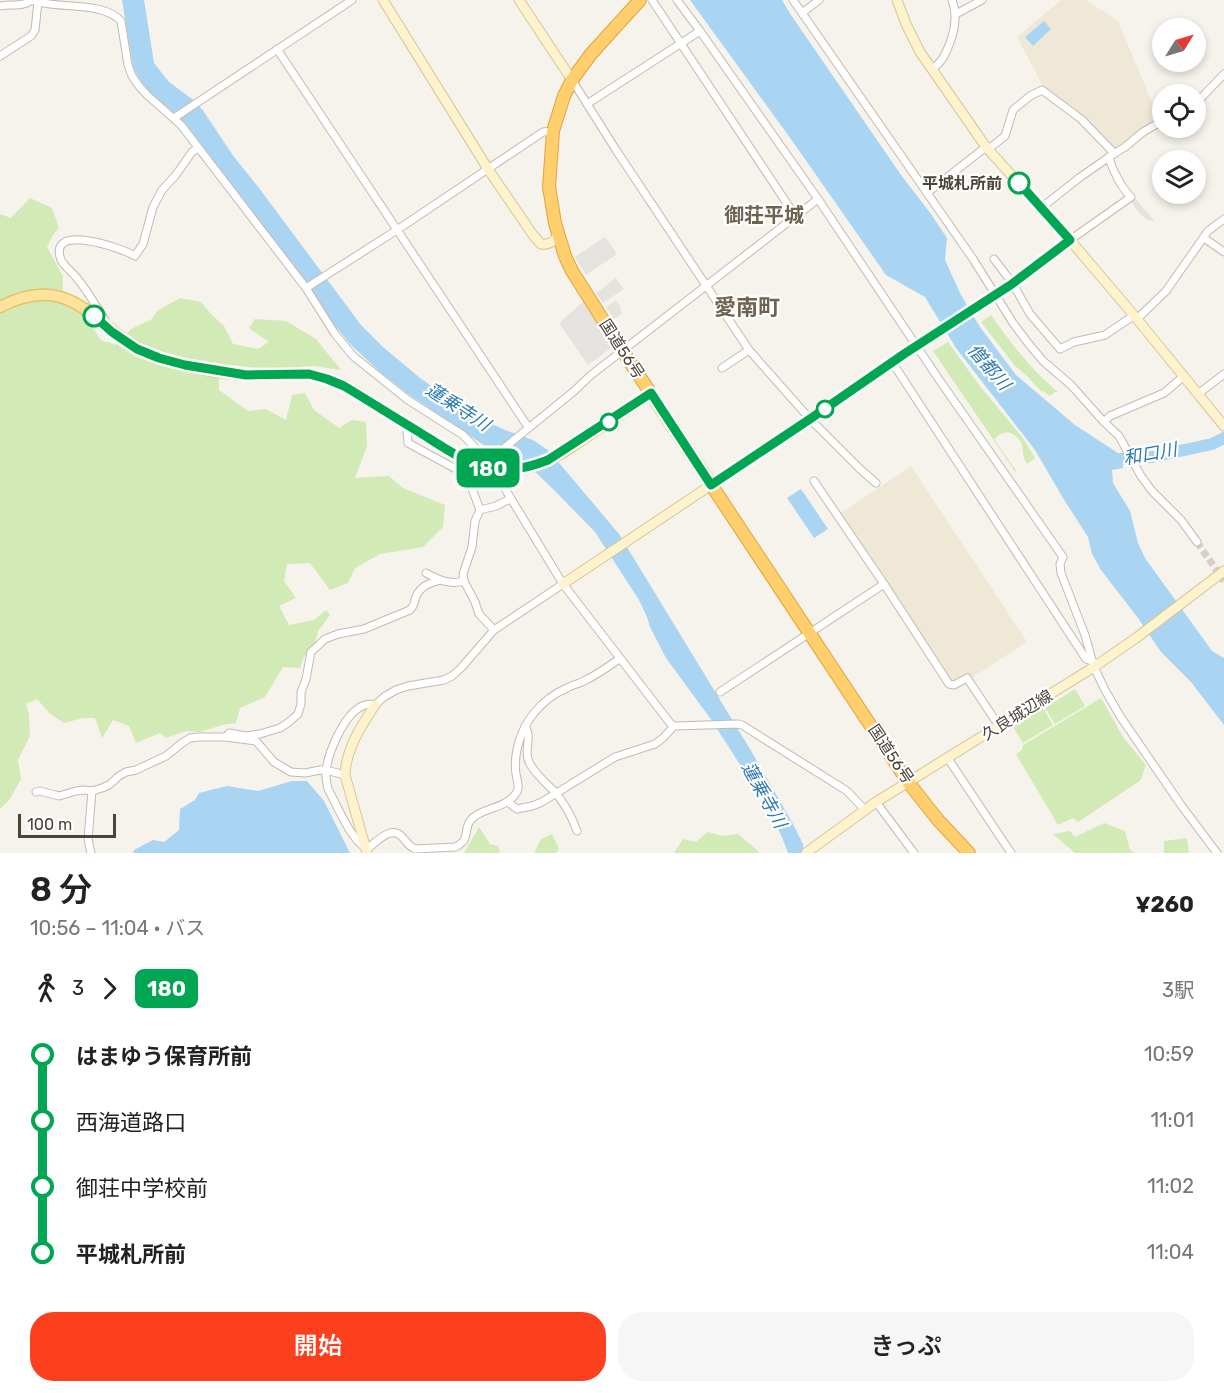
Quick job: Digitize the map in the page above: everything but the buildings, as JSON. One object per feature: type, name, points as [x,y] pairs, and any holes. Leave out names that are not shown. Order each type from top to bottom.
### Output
[{"type":"highway","name":"国道56号","points":[[640,0],[591,54],[572,80],[564,96],[554,131],[549,188],[558,236],[572,271],[622,350],[908,782],[938,820],[969,853]]},
{"type":"main road","points":[[0,307],[23,298],[39,295],[69,299],[137,349],[159,358],[185,365],[246,375],[309,374],[327,379],[344,386],[471,463],[485,464],[501,470],[517,470],[548,460],[651,393]]},
{"type":"street","points":[[176,116],[352,0]]},
{"type":"street","points":[[383,0],[488,169],[533,235],[541,244],[546,245],[558,236]]},
{"type":"street","points":[[519,0],[749,350],[810,419],[860,470],[876,483]]},
{"type":"street","points":[[652,0],[796,217]]},
{"type":"street","points":[[677,0],[819,199],[1063,557],[1060,573],[1104,690],[1181,805],[1217,853]]},
{"type":"street","points":[[793,0],[927,193],[1013,323],[1042,361],[1071,385],[1119,436],[1152,491],[1181,520],[1197,542]]},
{"type":"street","points":[[802,14],[819,0]]},
{"type":"street","points":[[897,0],[920,52],[986,147],[1070,240],[1224,426]]},
{"type":"street","points":[[932,70],[944,57],[951,38],[956,14],[952,0]]},
{"type":"street","points":[[956,14],[982,0]]},
{"type":"street","points":[[0,56],[31,36],[35,30],[34,1]]},
{"type":"street","points":[[0,6],[27,4],[34,1],[53,5],[87,7],[117,16],[121,21],[132,76],[147,95],[176,116],[198,148],[307,287],[335,334],[353,356],[408,400],[463,435],[510,499],[562,584],[674,726]]},
{"type":"street","points":[[587,104],[700,32]]},
{"type":"street","points":[[277,50],[527,428]]},
{"type":"street","points":[[1206,93],[1224,74]]},
{"type":"street","points":[[367,851],[345,775],[346,762],[350,749],[375,705],[384,696],[408,686],[444,680],[452,676],[494,630],[1012,284],[1131,197],[1125,192],[1111,163],[1112,151],[1082,119],[1042,90],[1030,96],[1013,110],[1005,136],[991,147],[986,147],[927,193]]},
{"type":"street","points":[[1041,208],[1152,127]]},
{"type":"street","points":[[307,287],[543,132],[554,131]]},
{"type":"street","points":[[104,325],[105,320],[77,278],[61,262],[61,246],[70,240],[93,241],[126,250],[135,256],[143,244],[153,207],[162,190],[192,152],[198,148]]},
{"type":"street","points":[[485,464],[622,350],[819,199]]},
{"type":"street","points":[[994,259],[1030,315],[1060,348],[1074,342],[1106,335],[1135,317],[1166,291],[1208,231],[1224,219]]},
{"type":"street","points":[[1204,238],[1224,252]]},
{"type":"street","points":[[722,368],[749,350]]},
{"type":"street","points":[[892,362],[1056,614],[1086,658],[1093,664]]},
{"type":"street","points":[[1198,394],[1224,374]]},
{"type":"street","points":[[1104,422],[1110,416],[1164,393],[1184,376]]},
{"type":"street","points":[[407,431],[408,443],[467,476],[480,510],[475,520],[472,547],[463,574],[464,581],[475,602],[478,614],[494,630]]},
{"type":"street","points":[[814,481],[949,684],[954,686],[967,678],[999,726]]},
{"type":"street","points":[[480,510],[510,499]]},
{"type":"street","name":"久良城辺線","points":[[810,850],[876,802],[1136,638],[1224,571]]},
{"type":"street","points":[[426,573],[453,583],[464,581]]},
{"type":"street","points":[[226,737],[229,734],[246,736],[260,734],[280,728],[289,722],[298,714],[311,652],[325,639],[364,629],[410,610],[422,588],[440,580]]},
{"type":"street","points":[[720,692],[884,584]]},
{"type":"street","points":[[367,851],[380,837],[389,833],[397,833],[415,849],[455,847],[464,841],[470,821],[508,802],[518,791],[516,768],[519,743],[525,726],[538,708],[565,688],[582,682],[619,659]]},
{"type":"street","points":[[367,851],[354,837],[328,789],[326,770],[332,749],[344,723],[360,706],[369,703],[375,705]]},
{"type":"street","points":[[508,802],[517,809],[532,806],[615,757],[655,744],[674,726],[738,724],[847,791],[865,810]]},
{"type":"street","points":[[525,726],[529,731],[527,753],[529,762],[556,793],[569,812],[577,831]]},
{"type":"street","points":[[36,792],[59,796],[83,790],[92,791],[109,785],[126,772],[136,770],[166,756],[190,738],[198,737],[226,737],[256,741],[274,762],[291,772],[326,770],[345,775]]},
{"type":"street","points":[[947,757],[1011,853]]},
{"type":"street","points":[[91,853],[88,839],[92,791]]},
{"type":"street","points":[[876,802],[914,853]]},
{"type":"shaded area","points":[[1061,0],[1086,0],[1118,21],[1152,102],[1150,125],[1116,150],[1112,149],[1093,125],[1045,90],[1017,37]]},
{"type":"shaded area","points":[[1135,198],[1155,221],[1147,220],[1138,212],[1131,201]]},
{"type":"shaded area","points":[[605,237],[617,254],[586,275],[575,257]]},
{"type":"shaded area","points":[[616,278],[624,289],[603,303],[596,293]]},
{"type":"shaded area","points":[[616,300],[623,313],[614,319],[606,307]]},
{"type":"shaded area","points":[[584,301],[611,348],[588,365],[559,323]]},
{"type":"shaded area","points":[[911,466],[1027,642],[956,688],[951,686],[839,514]]},
{"type":"green space","points":[[30,198],[52,208],[59,228],[47,247],[63,276],[62,303],[81,311],[101,340],[116,345],[131,329],[152,319],[157,311],[180,298],[201,302],[224,326],[233,344],[258,349],[269,342],[249,328],[255,319],[286,321],[316,339],[341,370],[315,366],[264,369],[232,365],[219,378],[219,390],[248,411],[266,409],[286,420],[292,395],[305,393],[314,410],[339,428],[352,420],[366,422],[367,446],[355,478],[389,476],[403,488],[445,505],[443,527],[423,547],[380,554],[355,568],[348,583],[330,590],[310,563],[287,564],[284,581],[296,598],[279,606],[289,625],[314,620],[326,610],[330,615],[318,631],[315,643],[304,657],[300,668],[283,667],[265,697],[240,708],[236,723],[200,732],[186,731],[166,738],[160,733],[136,743],[129,726],[113,720],[102,738],[95,718],[83,718],[64,723],[50,714],[37,699],[26,704],[30,736],[18,760],[21,779],[10,799],[0,809],[0,214],[11,218]]},
{"type":"green space","points":[[991,315],[1030,365],[1058,392],[1050,396],[1042,392],[1015,366],[981,322]]},
{"type":"green space","points":[[948,342],[979,385],[1023,438],[1035,458],[1027,464],[1021,442],[1012,434],[1003,433],[994,439],[1016,473],[933,351]]},
{"type":"green space","points":[[1075,689],[1085,706],[1055,724],[1045,708]]},
{"type":"green space","points":[[1101,698],[1123,737],[1146,765],[1141,780],[1078,822],[1073,818],[1058,825],[1016,754],[1022,750],[1023,745]]},
{"type":"green space","points":[[1043,708],[1053,725],[1023,743],[1013,727]]},
{"type":"green space","points":[[1104,823],[1125,831],[1130,850],[1135,853],[1075,853],[1053,834],[1070,831],[1075,837]]},
{"type":"green space","points":[[479,827],[490,844],[498,846],[500,853],[464,853]]},
{"type":"green space","points":[[708,832],[722,836],[738,834],[759,853],[674,853],[683,839],[696,842]]},
{"type":"green space","points":[[552,834],[559,849],[556,853],[534,853],[541,839]]},
{"type":"green space","points":[[1187,838],[1189,853],[1164,853],[1164,841]]},
{"type":"water","name":"蓮乗寺川","points":[[122,0],[144,0],[154,63],[169,82],[202,109],[234,157],[361,325],[420,378],[453,401],[479,418],[533,440],[549,451],[619,534],[753,754],[793,824],[803,844],[804,853],[788,853],[763,800],[710,718],[666,658],[639,600],[595,532],[525,462],[491,450],[408,394],[350,344],[186,124],[139,79],[133,67]]},
{"type":"water","name":"僧都川","points":[[690,0],[782,0],[901,175],[947,238],[945,260],[961,295],[980,327],[1016,375],[1075,425],[1121,455],[1123,468],[1112,470],[1113,483],[1130,511],[1138,543],[1145,558],[1212,651],[1224,658],[1224,725],[1191,682],[1161,652],[1101,570],[1092,554],[1088,537],[1035,450],[956,348],[925,297],[886,275]]},
{"type":"water","points":[[1044,21],[1051,29],[1033,46],[1025,37]]},
{"type":"water","points":[[801,489],[828,529],[814,538],[787,498]]},
{"type":"water","points":[[292,781],[307,781],[324,801],[350,853],[133,853],[134,850],[153,840],[164,842],[179,830],[180,809],[195,800],[199,793],[227,786],[258,791]]},
{"type":"waterway","name":"和口川","points":[[1107,462],[1152,457],[1212,444],[1224,438]]},
{"type":"tunnel","points":[[1197,542],[1224,581]]},
{"type":"bus line","name":"180","points":[[94,316],[137,349],[159,358],[185,365],[246,375],[309,374],[327,379],[344,386],[471,463],[501,470],[517,470],[548,460],[651,393],[711,485],[1012,284],[1070,240],[1019,183]]},
{"type":"place","name":"平城札所前","points":[[1019,183]]},
{"type":"district","name":"御荘平城","points":[[764,215]]},
{"type":"district","name":"愛南町","points":[[747,307]]}]
